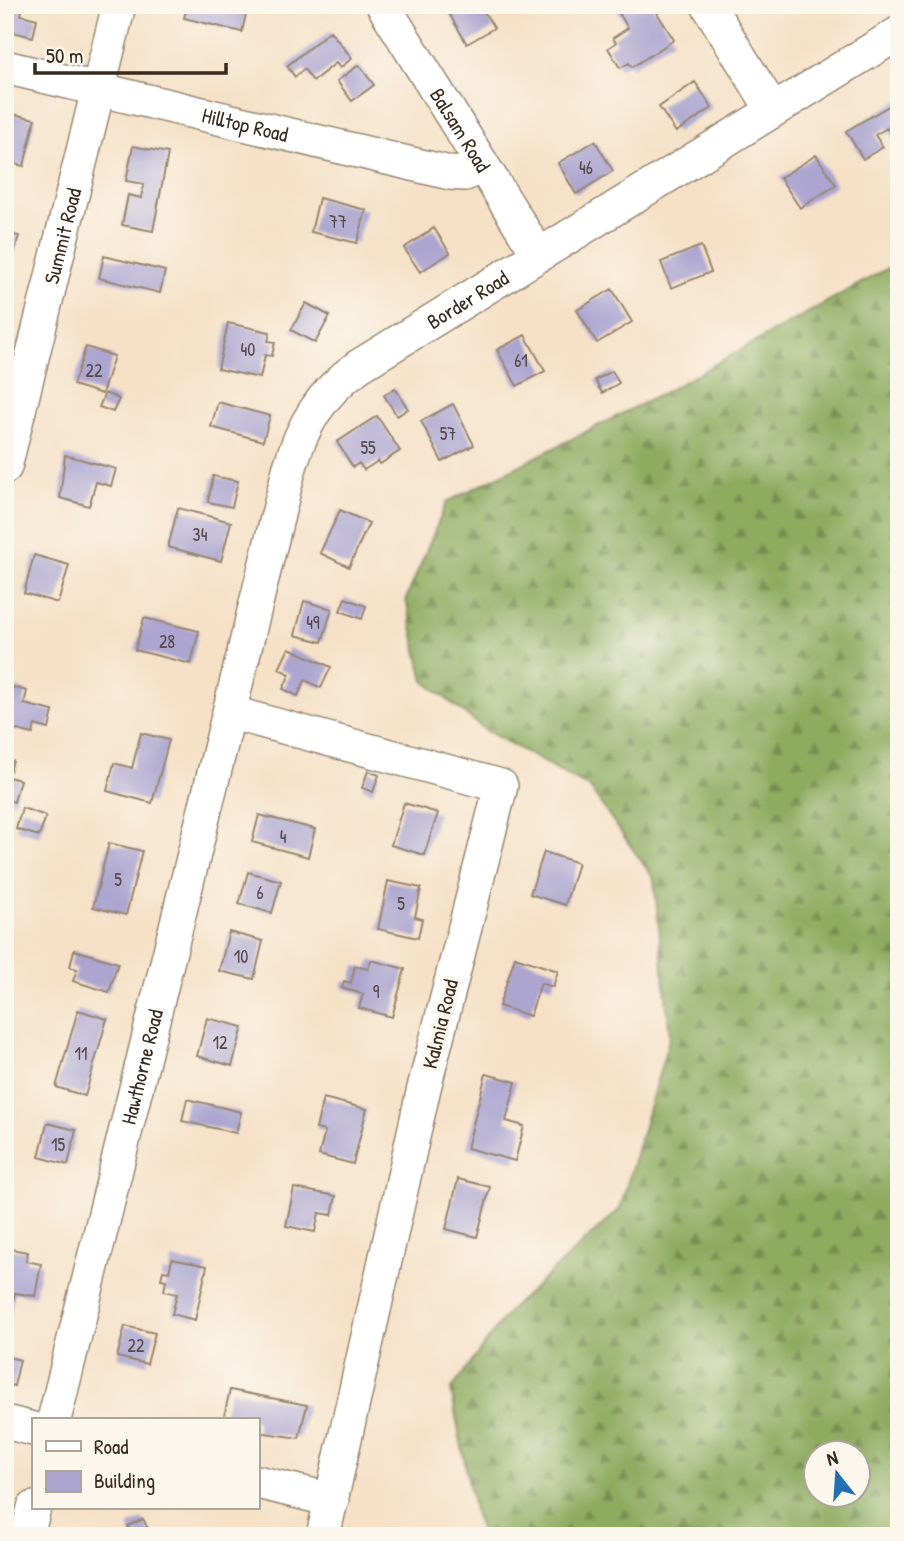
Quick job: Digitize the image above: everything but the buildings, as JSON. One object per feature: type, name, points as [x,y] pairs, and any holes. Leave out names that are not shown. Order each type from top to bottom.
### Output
[{"type":"street","name":"Summit Road","points":[[5,467],[119,5]]},
{"type":"street","name":"Balsam Road","points":[[383,5],[538,254]]},
{"type":"street","points":[[708,5],[772,109]]},
{"type":"street","name":"Border Road","points":[[232,713],[293,455],[321,399],[359,366],[899,33]]},
{"type":"street","name":"Hilltop Road","points":[[5,67],[450,173],[465,174],[482,166]]},
{"type":"street","name":"Hawthorne Road","points":[[55,1418],[232,713]]},
{"type":"street","name":"Kalmia Road","points":[[232,713],[501,786],[424,1088],[323,1536]]},
{"type":"street","points":[[5,1422],[32,1429]]},
{"type":"street","points":[[259,1482],[332,1500]]},
{"type":"street","points":[[27,1536],[34,1510]]},
{"type":"green space","points":[[899,262],[899,1536],[483,1536],[475,1515],[451,1390],[509,1311],[620,1209],[670,1036],[654,879],[589,787],[485,730],[424,681],[406,599],[447,502],[665,392]]}]
